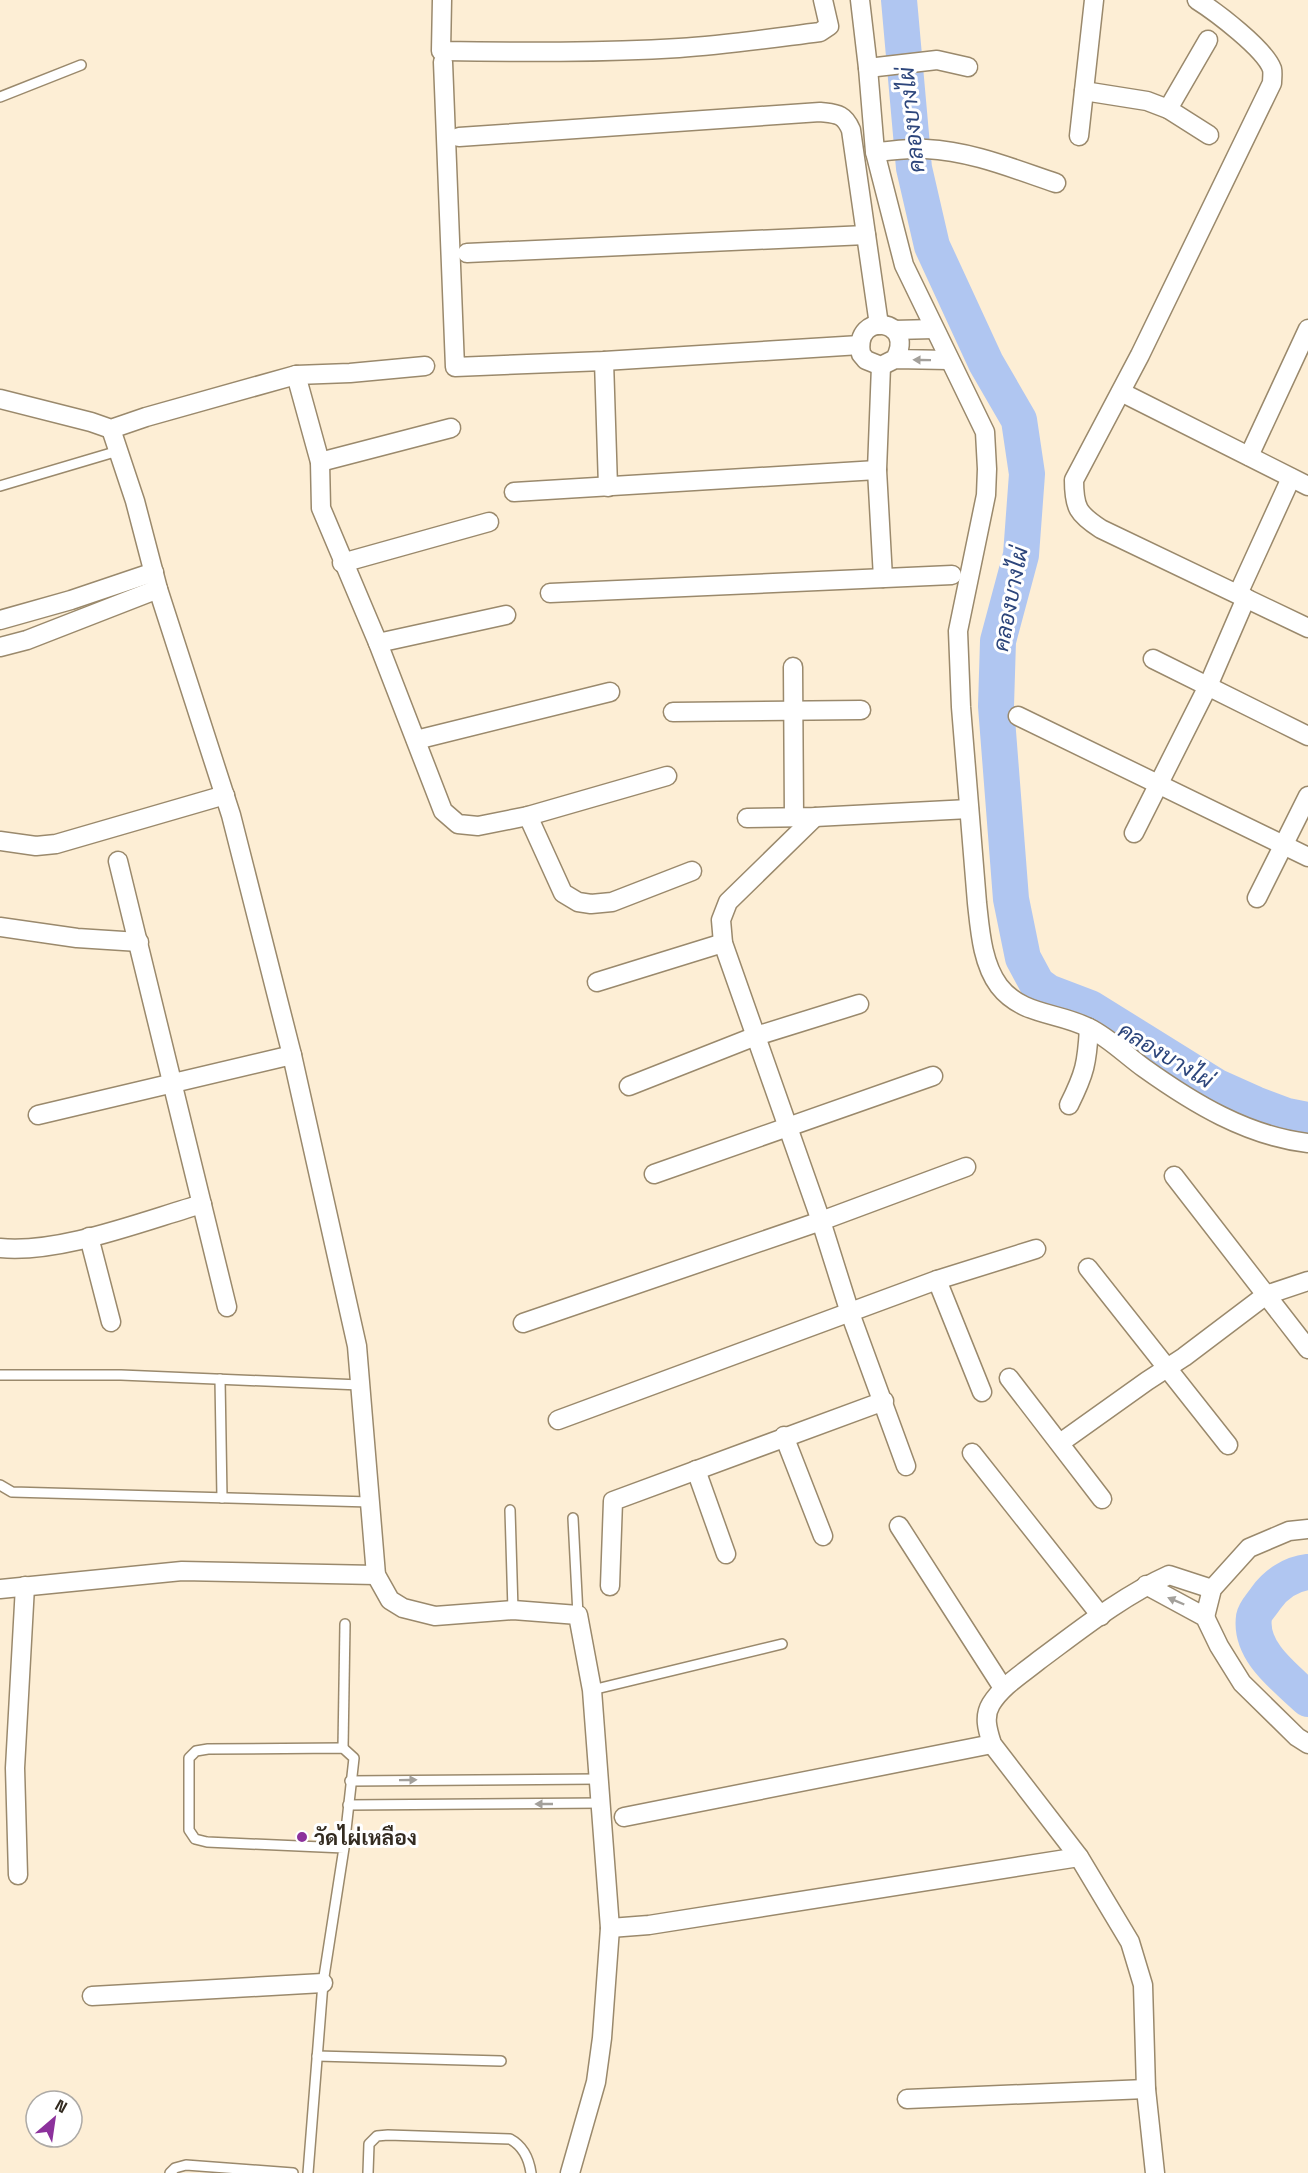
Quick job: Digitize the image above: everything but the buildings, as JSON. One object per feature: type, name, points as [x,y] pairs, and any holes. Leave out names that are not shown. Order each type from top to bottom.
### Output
[{"type":"street","points":[[442,0],[441,51],[568,52],[678,48],[739,43],[820,32],[829,26],[823,0]]},
{"type":"street","points":[[860,0],[875,152],[904,266],[985,432],[986,495],[958,631],[961,707],[980,930],[989,970],[1000,987],[1017,1001],[1051,1017],[1089,1028],[1155,1075],[1226,1119],[1283,1140],[1308,1143]]},
{"type":"street","points":[[1079,136],[1094,0]]},
{"type":"street","points":[[1197,0],[1226,21],[1263,54],[1273,71],[1272,83],[1121,392],[1074,480],[1074,499],[1083,518],[1101,529],[1308,628]]},
{"type":"street","points":[[1168,109],[1208,40]]},
{"type":"street","points":[[868,68],[937,60],[968,67]]},
{"type":"street","points":[[443,62],[456,367],[604,361],[860,345]]},
{"type":"street","points":[[1084,91],[1148,100],[1168,109],[1209,135]]},
{"type":"street","points":[[459,137],[819,112],[839,115],[847,119],[851,130],[866,236],[886,328],[899,337],[901,345],[888,362],[877,470],[883,578]]},
{"type":"street","points":[[875,152],[925,148],[982,159],[1056,183]]},
{"type":"street","points":[[467,253],[866,236]]},
{"type":"street","points":[[934,329],[871,326],[861,338],[861,354],[866,360],[888,362],[949,360]]},
{"type":"street","points":[[1249,456],[1308,329]]},
{"type":"street","points":[[604,361],[608,487]]},
{"type":"street","points":[[0,399],[111,429],[296,375],[425,366]]},
{"type":"street","points":[[296,375],[320,462],[321,508],[378,643],[443,811],[458,824],[478,826],[528,816],[667,776]]},
{"type":"street","points":[[1121,392],[1308,486]]},
{"type":"street","points":[[320,462],[451,428]]},
{"type":"street","points":[[111,429],[135,501],[156,580],[225,795],[255,903],[292,1055],[357,1346],[376,1575],[390,1600],[404,1608],[435,1616],[513,1610],[578,1615],[592,1690],[610,1928],[602,2038],[596,2082],[570,2173]]},
{"type":"street","points":[[514,492],[877,470]]},
{"type":"street","points":[[1134,833],[1208,686],[1242,596],[1292,478]]},
{"type":"street","points":[[342,562],[489,522]]},
{"type":"street","points":[[550,593],[952,575]]},
{"type":"street","points":[[0,620],[156,580]]},
{"type":"street","points":[[0,647],[27,640],[156,580]]},
{"type":"street","points":[[378,643],[506,615]]},
{"type":"street","points":[[1153,659],[1308,736]]},
{"type":"street","points":[[793,668],[794,817]]},
{"type":"street","points":[[416,740],[610,692]]},
{"type":"street","points":[[673,712],[861,710]]},
{"type":"street","points":[[1018,716],[1308,857]]},
{"type":"street","points":[[0,841],[36,846],[56,844],[225,795]]},
{"type":"street","points":[[1257,898],[1308,796]]},
{"type":"street","points":[[747,818],[969,809]]},
{"type":"street","points":[[528,816],[564,893],[578,902],[591,904],[612,902],[692,871]]},
{"type":"street","points":[[815,817],[728,902],[721,920],[723,943],[821,1221],[850,1313],[906,1466]]},
{"type":"street","points":[[118,861],[226,1307]]},
{"type":"street","points":[[0,927],[77,938],[139,942]]},
{"type":"street","points":[[597,982],[723,943]]},
{"type":"street","points":[[629,1086],[756,1036],[859,1004]]},
{"type":"street","points":[[1069,1105],[1083,1079],[1087,1063],[1089,1028]]},
{"type":"street","points":[[38,1115],[292,1055]]},
{"type":"street","points":[[654,1174],[933,1076]]},
{"type":"street","points":[[523,1323],[821,1221],[966,1167]]},
{"type":"street","points":[[1174,1176],[1308,1349]]},
{"type":"street","points":[[0,1248],[36,1248],[90,1237],[202,1204]]},
{"type":"street","points":[[90,1237],[111,1322]]},
{"type":"street","points":[[558,1420],[937,1280],[1036,1249]]},
{"type":"street","points":[[1088,1268],[1228,1445]]},
{"type":"street","points":[[937,1280],[982,1392]]},
{"type":"street","points":[[1060,1443],[1184,1358],[1266,1295],[1308,1281]]},
{"type":"street","points":[[1009,1378],[1102,1499]]},
{"type":"street","points":[[610,1586],[613,1501],[884,1401]]},
{"type":"street","points":[[784,1436],[823,1536]]},
{"type":"street","points":[[972,1453],[1101,1616]]},
{"type":"street","points":[[696,1470],[726,1554]]},
{"type":"street","points":[[899,1526],[1003,1688]]},
{"type":"street","points":[[1308,1530],[1289,1531],[1249,1548],[1212,1589],[1206,1617],[1219,1646],[1242,1683],[1297,1737],[1308,1744]]},
{"type":"street","points":[[0,1589],[182,1571],[376,1575]]},
{"type":"street","points":[[1155,2173],[1146,2089],[1143,1985],[1130,1942],[1079,1857],[992,1744],[986,1721],[989,1706],[1003,1688],[1146,1585],[1169,1575],[1212,1589]]},
{"type":"street","points":[[1146,1585],[1206,1617]]},
{"type":"street","points":[[18,1875],[8,1768],[25,1587]]},
{"type":"street","points":[[624,1817],[992,1744]]},
{"type":"street","points":[[610,1928],[649,1924],[1079,1857]]},
{"type":"street","points":[[92,1996],[323,1983]]},
{"type":"street","points":[[907,2099],[1146,2089]]},
{"type":"lane","points":[[0,97],[81,65]]},
{"type":"lane","points":[[0,486],[118,451]]},
{"type":"lane","points":[[0,1375],[121,1375],[360,1385]]},
{"type":"lane","points":[[220,1379],[222,1498]]},
{"type":"lane","points":[[0,1485],[12,1492],[370,1502]]},
{"type":"lane","points":[[510,1510],[513,1610]]},
{"type":"lane","points":[[573,1518],[578,1615]]},
{"type":"lane","points":[[343,1748],[345,1624]]},
{"type":"lane","points":[[592,1690],[782,1644]]},
{"type":"lane","points":[[308,2173],[323,1983],[344,1848],[354,1758],[343,1748],[208,1749],[196,1751],[189,1758],[189,1830],[195,1839],[207,1842],[344,1848]]},
{"type":"lane","points":[[350,1781],[598,1779]]},
{"type":"lane","points":[[348,1805],[602,1803]]},
{"type":"lane","points":[[317,2056],[501,2061]]},
{"type":"lane","points":[[368,2173],[369,2144],[377,2136],[388,2135],[510,2139],[519,2144],[527,2158],[531,2173]]},
{"type":"lane","points":[[170,2173],[186,2165],[293,2173]]},
{"type":"waterway","name":"คลองบางไผ่","points":[[899,0],[914,168],[932,246],[986,363],[1019,420],[1027,474],[1021,555],[998,641],[996,706],[1011,899],[1023,958],[1037,984],[1048,992],[1090,1008],[1217,1087],[1287,1116],[1308,1120]]},
{"type":"waterway","name":"คลองบางไผ่","points":[[1308,1572],[1290,1577],[1279,1584],[1259,1607],[1254,1617],[1254,1630],[1263,1653],[1280,1673],[1308,1699]]},
{"type":"place","name":"วัดไผ่เหลือง","points":[[302,1837]]}]
